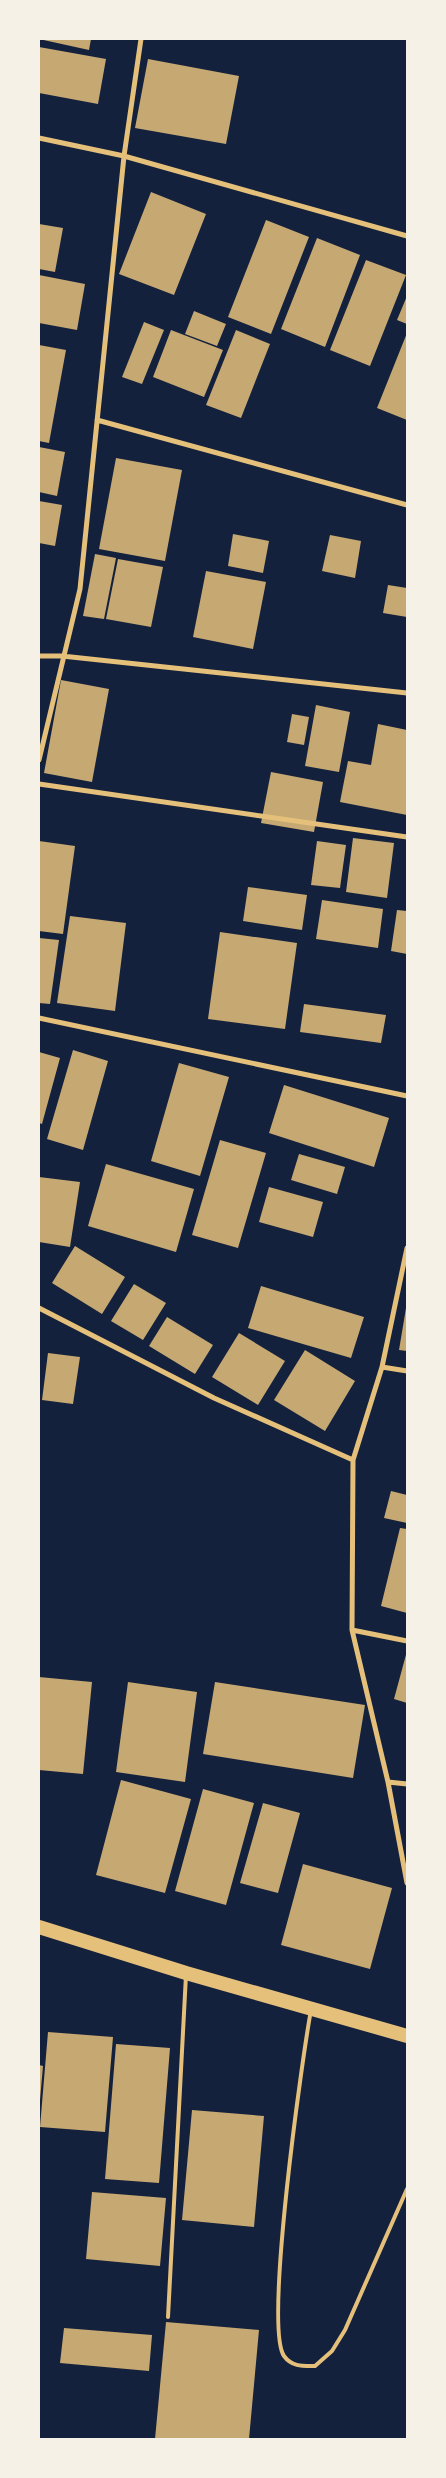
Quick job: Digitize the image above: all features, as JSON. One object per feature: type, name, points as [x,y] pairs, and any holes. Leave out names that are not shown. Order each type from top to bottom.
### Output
[{"type":"highway","points":[[39,1927],[186,1973],[407,2036]]},
{"type":"street","points":[[39,760],[62,656],[70,635],[80,589],[124,156],[141,39]]},
{"type":"street","points":[[39,138],[124,156],[407,236]]},
{"type":"street","points":[[97,420],[407,505]]},
{"type":"street","points":[[39,656],[62,656],[407,693]]},
{"type":"street","points":[[39,784],[407,836]]},
{"type":"street","points":[[39,1018],[407,1096]]},
{"type":"street","points":[[407,1248],[382,1366],[353,1460],[352,1630],[388,1782],[407,1883]]},
{"type":"street","points":[[39,1308],[214,1398],[353,1460]]},
{"type":"street","points":[[382,1366],[407,1371]]},
{"type":"street","points":[[352,1630],[407,1641]]},
{"type":"street","points":[[388,1782],[407,1784]]},
{"type":"lane","points":[[168,2317],[186,1973]]},
{"type":"lane","points":[[311,2008],[283,2234],[278,2303],[279,2339],[284,2356],[297,2366],[315,2366],[332,2351],[345,2330],[407,2189]]},
{"type":"building","points":[[39,39],[91,39],[89,50]]},
{"type":"building","points":[[39,47],[106,59],[98,104],[39,93]]},
{"type":"building","points":[[148,59],[239,76],[226,144],[135,128]]},
{"type":"building","points":[[151,192],[206,214],[174,295],[119,274]]},
{"type":"building","points":[[266,220],[309,237],[271,334],[228,317]]},
{"type":"building","points":[[39,224],[63,228],[55,272],[39,269]]},
{"type":"building","points":[[317,238],[360,255],[325,347],[281,329]]},
{"type":"building","points":[[366,260],[406,275],[370,366],[330,350]]},
{"type":"building","points":[[39,275],[85,284],[77,330],[39,323]]},
{"type":"building","points":[[407,296],[407,324],[397,320]]},
{"type":"building","points":[[194,311],[226,324],[217,346],[185,334]]},
{"type":"building","points":[[144,322],[164,330],[142,384],[122,377]]},
{"type":"building","points":[[171,330],[223,350],[204,397],[153,377]]},
{"type":"building","points":[[236,330],[270,344],[241,418],[206,405]]},
{"type":"building","points":[[407,333],[407,420],[377,408]]},
{"type":"building","points":[[39,345],[66,350],[49,443],[39,441]]},
{"type":"building","points":[[39,447],[65,452],[57,496],[39,492]]},
{"type":"building","points":[[116,458],[182,470],[165,561],[99,549]]},
{"type":"building","points":[[39,501],[62,505],[55,546],[39,543]]},
{"type":"building","points":[[233,534],[269,541],[263,573],[228,566]]},
{"type":"building","points":[[330,535],[361,541],[355,578],[322,571]]},
{"type":"building","points":[[95,554],[116,558],[104,619],[83,616]]},
{"type":"building","points":[[118,559],[163,567],[151,627],[106,619]]},
{"type":"building","points":[[206,571],[266,582],[253,649],[193,637]]},
{"type":"building","points":[[388,585],[407,588],[407,617],[383,613]]},
{"type":"building","points":[[61,680],[109,689],[92,782],[44,773]]},
{"type":"building","points":[[316,705],[350,712],[339,772],[305,766]]},
{"type":"building","points":[[292,714],[309,717],[304,745],[287,742]]},
{"type":"building","points":[[378,724],[407,730],[407,815],[340,802],[348,761],[371,765]]},
{"type":"building","points":[[271,772],[323,782],[314,832],[261,823]]},
{"type":"building","points":[[353,838],[394,843],[387,898],[346,892]]},
{"type":"building","points":[[39,841],[75,846],[63,934],[39,931]]},
{"type":"building","points":[[317,841],[346,845],[340,888],[311,885]]},
{"type":"building","points":[[248,887],[307,895],[302,930],[243,921]]},
{"type":"building","points":[[322,900],[383,909],[378,948],[316,939]]},
{"type":"building","points":[[397,910],[407,911],[407,954],[391,951]]},
{"type":"building","points":[[70,916],[126,923],[115,1011],[57,1003]]},
{"type":"building","points":[[220,932],[297,943],[285,1029],[208,1019]]},
{"type":"building","points":[[39,938],[59,940],[50,1004],[39,1003]]},
{"type":"building","points":[[304,1004],[386,1015],[381,1043],[300,1032]]},
{"type":"building","points":[[73,1050],[108,1061],[83,1150],[47,1139]]},
{"type":"building","points":[[39,1052],[60,1058],[42,1124],[39,1123]]},
{"type":"building","points":[[179,1063],[229,1077],[200,1176],[151,1161]]},
{"type":"building","points":[[284,1085],[389,1118],[374,1167],[269,1133]]},
{"type":"building","points":[[220,1140],[266,1153],[238,1248],[192,1235]]},
{"type":"building","points":[[299,1154],[345,1167],[337,1194],[291,1180]]},
{"type":"building","points":[[106,1164],[194,1189],[176,1252],[88,1226]]},
{"type":"building","points":[[39,1177],[80,1182],[70,1247],[39,1242]]},
{"type":"building","points":[[269,1187],[323,1202],[313,1237],[259,1222]]},
{"type":"building","points":[[75,1246],[125,1277],[102,1314],[52,1283]]},
{"type":"building","points":[[134,1284],[166,1303],[143,1340],[111,1321]]},
{"type":"building","points":[[261,1286],[364,1317],[351,1358],[248,1328]]},
{"type":"building","points":[[407,1308],[407,1351],[399,1350]]},
{"type":"building","points":[[167,1317],[213,1345],[195,1374],[149,1346]]},
{"type":"building","points":[[239,1333],[285,1361],[258,1405],[212,1377]]},
{"type":"building","points":[[305,1350],[355,1381],[325,1431],[274,1400]]},
{"type":"building","points":[[48,1353],[80,1357],[73,1404],[42,1400]]},
{"type":"building","points":[[391,1491],[407,1495],[407,1523],[384,1518]]},
{"type":"building","points":[[400,1528],[407,1529],[407,1613],[381,1606]]},
{"type":"building","points":[[407,1651],[407,1703],[394,1699]]},
{"type":"building","points":[[39,1677],[92,1682],[83,1774],[39,1770]]},
{"type":"building","points":[[128,1682],[197,1692],[185,1782],[116,1772]]},
{"type":"building","points":[[215,1682],[365,1705],[353,1778],[203,1754]]},
{"type":"building","points":[[121,1780],[191,1799],[165,1893],[96,1875]]},
{"type":"building","points":[[203,1789],[254,1803],[226,1905],[175,1891]]},
{"type":"building","points":[[263,1803],[300,1813],[278,1893],[240,1883]]},
{"type":"building","points":[[303,1864],[392,1888],[370,1969],[281,1945]]},
{"type":"building","points":[[48,2032],[113,2037],[105,2132],[40,2127]]},
{"type":"building","points":[[116,2044],[170,2048],[159,2183],[105,2179]]},
{"type":"building","points":[[39,2065],[43,2066],[40,2100],[39,2100]]},
{"type":"building","points":[[192,2110],[264,2116],[254,2227],[182,2220]]},
{"type":"building","points":[[92,2192],[166,2198],[160,2266],[86,2259]]},
{"type":"building","points":[[166,2322],[259,2330],[249,2439],[155,2439]]},
{"type":"building","points":[[64,2328],[152,2335],[149,2371],[60,2363]]}]
